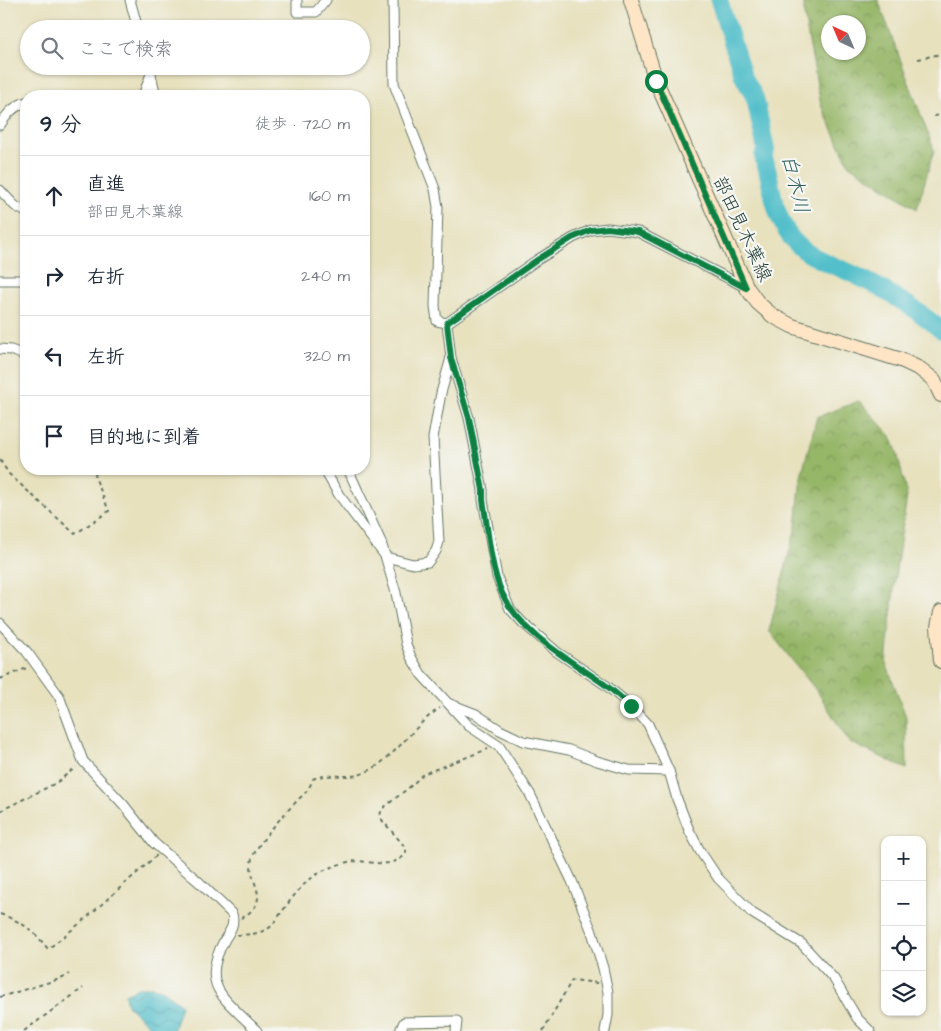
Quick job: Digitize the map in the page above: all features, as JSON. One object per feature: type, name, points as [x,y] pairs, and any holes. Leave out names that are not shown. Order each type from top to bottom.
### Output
[{"type":"main road","name":"部田見木葉線","points":[[631,0],[656,81],[746,288],[758,303],[773,316],[792,326],[901,360],[920,369],[934,380],[941,395]]},
{"type":"main road","points":[[941,612],[938,626],[941,661]]},
{"type":"street","points":[[130,0],[136,20]]},
{"type":"street","points":[[297,0],[297,12],[316,12],[326,0]]},
{"type":"street","points":[[393,0],[394,84],[435,189],[438,207],[435,306],[437,321],[447,323],[572,238],[591,230],[608,228],[638,232],[746,288]]},
{"type":"street","points":[[145,90],[149,75]]},
{"type":"street","points":[[151,75],[155,90]]},
{"type":"street","points":[[0,125],[6,115],[20,104]]},
{"type":"street","points":[[0,190],[20,209]]},
{"type":"street","points":[[0,280],[20,280]]},
{"type":"street","points":[[447,323],[451,358],[469,418],[497,577],[510,609],[523,623],[557,652],[607,686],[631,706],[648,724],[669,771],[689,830],[718,878],[752,913],[802,944],[834,979],[857,1018],[870,1031]]},
{"type":"street","points":[[0,349],[20,354]]},
{"type":"street","points":[[327,475],[339,495],[386,557],[412,564],[428,562],[436,551],[439,542],[433,438],[441,393],[451,358]]},
{"type":"street","points":[[351,475],[382,542],[396,593],[406,644],[411,657],[445,704],[469,726],[499,746],[530,794],[572,881],[592,932],[603,968],[608,1015],[605,1031]]},
{"type":"street","points":[[0,623],[20,644],[60,696],[84,761],[123,804],[145,833],[232,914],[234,920],[233,927],[214,964],[214,980],[222,996],[257,1031]]},
{"type":"street","points":[[445,704],[476,714],[500,730],[523,741],[569,750],[597,761],[629,770],[669,771]]},
{"type":"street","points":[[400,1031],[404,1022],[457,1021],[456,1031]]},
{"type":"path","points":[[918,59],[941,54]]},
{"type":"path","points":[[934,116],[941,116]]},
{"type":"path","points":[[0,460],[9,474],[75,534],[109,511],[95,475]]},
{"type":"path","points":[[0,679],[36,664]]},
{"type":"path","points":[[234,920],[250,913],[259,900],[259,894],[251,872],[253,856],[259,846],[295,803],[309,790],[313,779],[326,776],[359,776],[368,772],[383,762],[445,704]]},
{"type":"path","points":[[227,936],[256,934],[269,928],[301,886],[325,868],[349,861],[391,864],[400,861],[406,854],[406,848],[382,820],[380,816],[382,809],[423,774],[499,746]]},
{"type":"path","points":[[0,810],[56,784],[84,761]]},
{"type":"path","points":[[0,914],[21,922],[48,949],[84,920],[162,850]]},
{"type":"path","points":[[0,997],[63,978],[69,974]]},
{"type":"path","points":[[543,1031],[572,980],[606,984]]},
{"type":"path","points":[[24,1031],[84,988]]},
{"type":"green space","points":[[804,0],[878,0],[934,150],[917,209],[849,165],[821,105],[804,15]]},
{"type":"green space","points":[[859,401],[891,436],[897,452],[907,496],[896,570],[886,663],[906,717],[907,769],[849,742],[819,694],[769,631],[796,527],[801,476],[817,417]]},
{"type":"water","points":[[141,987],[158,988],[181,1006],[173,1031],[155,1031],[127,1005],[125,994]]},
{"type":"waterway","name":"白木川","points":[[719,0],[743,76],[755,98],[766,150],[763,156],[775,204],[787,232],[801,248],[810,254],[890,294],[922,314],[941,330]]},
{"type":"route","points":[[631,706],[607,686],[557,652],[523,623],[510,609],[497,577],[469,418],[451,358],[447,323],[572,238],[591,230],[608,228],[638,232],[746,288],[656,81]]}]
